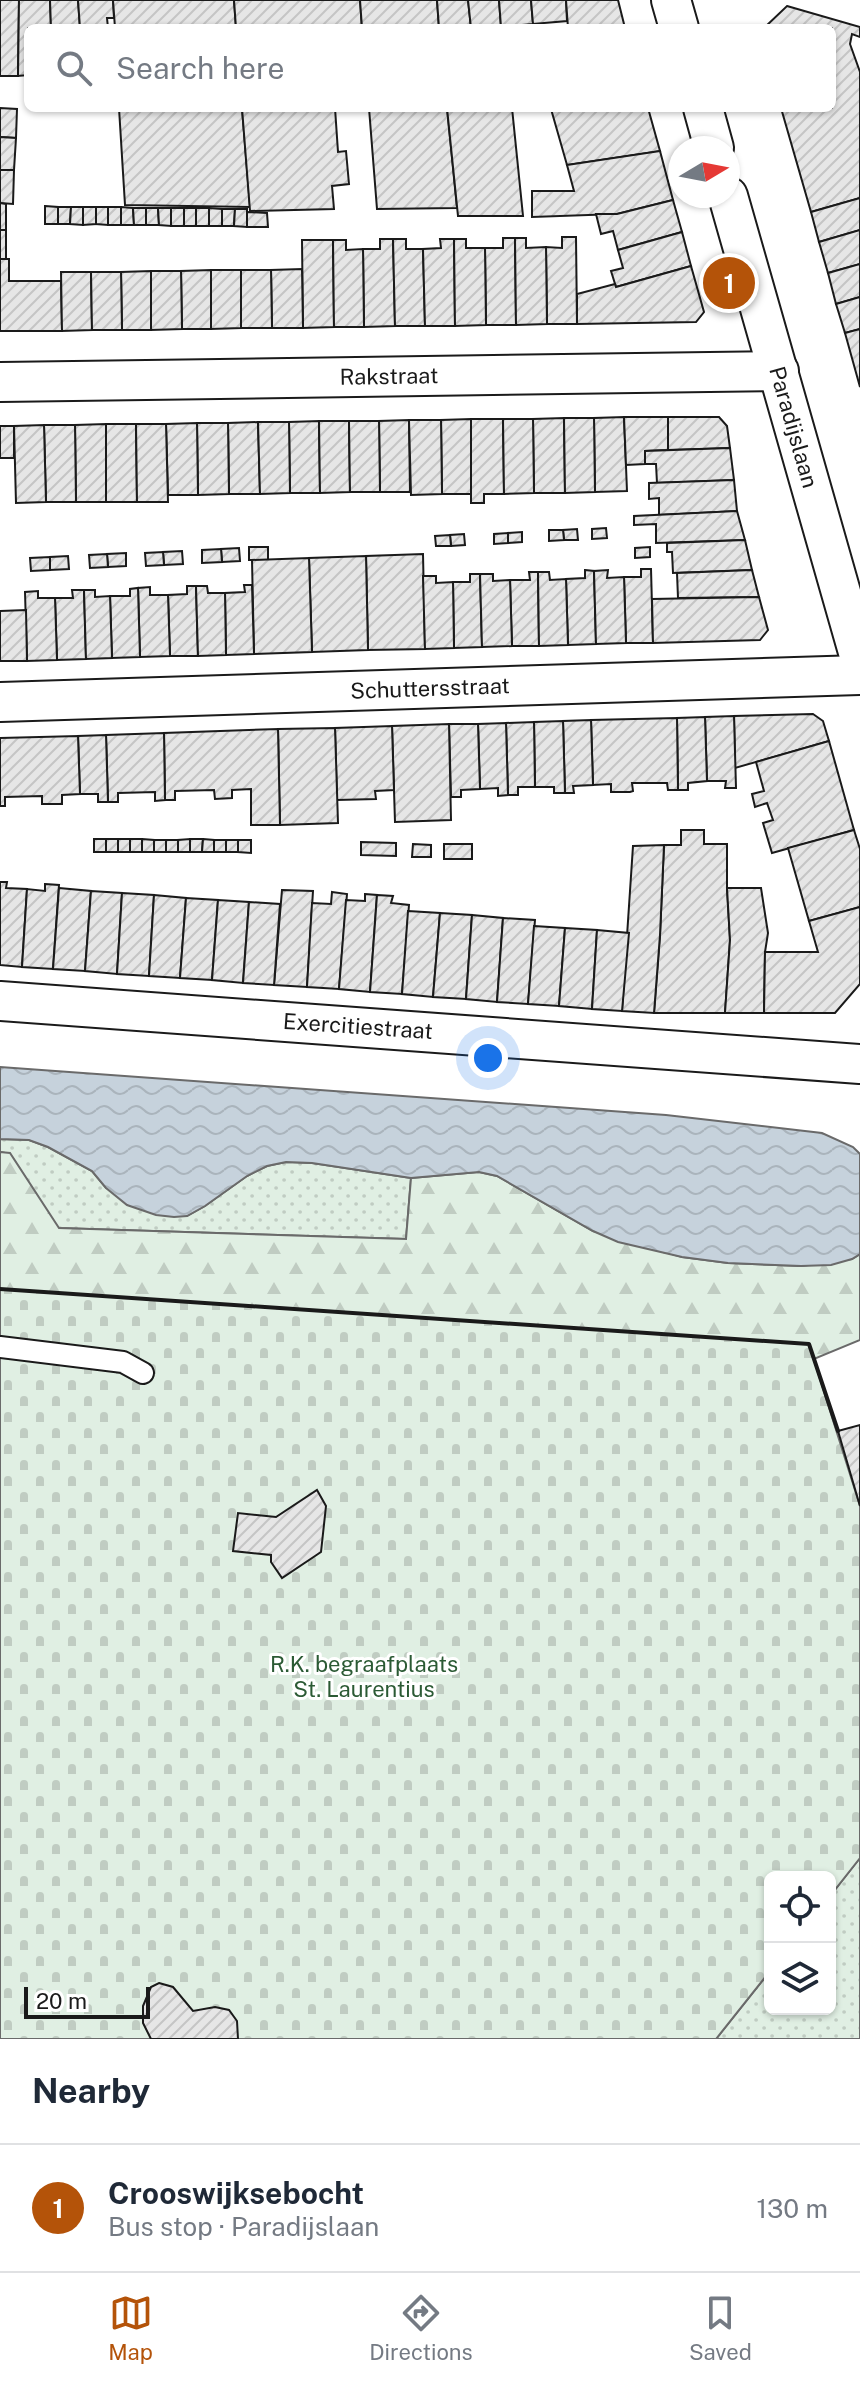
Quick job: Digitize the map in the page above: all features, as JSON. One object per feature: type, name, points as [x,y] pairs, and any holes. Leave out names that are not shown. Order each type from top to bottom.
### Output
[{"type":"street","points":[[671,0],[678,24]]},
{"type":"street","points":[[704,112],[711,136]]},
{"type":"street","name":"Paradijslaan","points":[[731,208],[860,659]]},
{"type":"street","name":"Rakstraat","points":[[0,382],[779,371]]},
{"type":"street","name":"Schuttersstraat","points":[[0,702],[860,675]]},
{"type":"street","name":"Exercitiestraat","points":[[0,1001],[860,1064]]},
{"type":"lane","points":[[0,1347],[123,1362],[143,1373]]},
{"type":"green space","points":[[0,1139],[29,1140],[48,1147],[92,1171],[106,1188],[187,1216],[247,1176],[267,1166],[286,1162],[411,1178],[406,1239],[58,1228],[10,1154],[0,1152]]},
{"type":"green space","points":[[0,1152],[10,1153],[59,1228],[406,1239],[411,1178],[479,1172],[497,1176],[593,1231],[682,1257],[728,1263],[801,1266],[852,1259],[860,1254],[860,1340],[814,1359],[809,1344],[0,1289]]},
{"type":"green space","name":"R.K. begraafplaats St. Laurentius","points":[[0,1289],[809,1344],[860,1506],[860,1858],[836,1888],[836,1871],[764,1871],[764,1979],[716,2039],[0,2039]]},
{"type":"green space","points":[[860,1858],[860,2039],[716,2039],[764,1979],[764,2015],[836,2015],[836,1888]]},
{"type":"water","points":[[0,1067],[666,1115],[822,1133],[853,1147],[860,1154],[860,1254],[831,1265],[801,1266],[728,1263],[682,1257],[618,1242],[497,1176],[479,1172],[411,1178],[286,1162],[267,1166],[247,1176],[187,1216],[156,1215],[127,1205],[106,1188],[92,1171],[48,1147],[29,1140],[0,1139]]},
{"type":"building","points":[[0,0],[19,0],[18,76],[0,76]]},
{"type":"building","points":[[19,0],[50,0],[51,24],[24,24],[24,75],[18,76]]},
{"type":"building","points":[[50,0],[78,0],[80,24],[51,24]]},
{"type":"building","points":[[78,0],[113,0],[114,18],[107,18],[108,24],[80,24]]},
{"type":"building","points":[[113,0],[234,0],[236,24],[115,24]]},
{"type":"building","points":[[234,0],[360,0],[362,24],[236,24]]},
{"type":"building","points":[[360,0],[437,0],[439,24],[362,24]]},
{"type":"building","points":[[437,0],[468,0],[471,24],[439,24]]},
{"type":"building","points":[[468,0],[499,0],[501,24],[471,24]]},
{"type":"building","points":[[499,0],[531,0],[533,24],[501,24]]},
{"type":"building","points":[[531,0],[566,0],[567,21],[533,24]]},
{"type":"building","points":[[566,0],[618,0],[624,24],[568,24]]},
{"type":"building","points":[[787,6],[860,27],[860,37],[852,34],[850,44],[860,72],[860,198],[811,212],[782,112],[836,112],[836,24],[768,24]]},
{"type":"building","points":[[0,108],[17,109],[16,138],[0,137]]},
{"type":"building","points":[[119,112],[242,112],[250,207],[125,205]]},
{"type":"building","points":[[242,112],[335,112],[338,152],[346,151],[349,184],[332,186],[334,209],[250,211]]},
{"type":"building","points":[[369,112],[447,112],[457,208],[377,209]]},
{"type":"building","points":[[447,112],[512,112],[523,216],[458,216]]},
{"type":"building","points":[[552,112],[649,112],[660,151],[567,165]]},
{"type":"building","points":[[0,137],[16,138],[14,170],[0,170]]},
{"type":"building","points":[[660,151],[668,181],[668,201],[617,214],[532,217],[532,191],[574,191],[567,165]]},
{"type":"building","points":[[0,170],[14,170],[13,204],[0,203]]},
{"type":"building","points":[[860,198],[860,230],[819,242],[811,212]]},
{"type":"building","points":[[668,201],[668,208],[675,208],[682,232],[618,250],[613,231],[601,234],[596,214],[617,214]]},
{"type":"building","points":[[0,203],[6,204],[6,230],[0,230]]},
{"type":"building","points":[[45,206],[58,207],[58,224],[45,224]]},
{"type":"building","points":[[58,207],[71,207],[70,224],[58,224]]},
{"type":"building","points":[[71,207],[83,207],[83,225],[70,224]]},
{"type":"building","points":[[83,207],[96,207],[96,224],[83,225]]},
{"type":"building","points":[[96,207],[108,207],[108,225],[96,224]]},
{"type":"building","points":[[108,207],[121,207],[121,225],[108,225]]},
{"type":"building","points":[[121,207],[133,208],[134,225],[121,225]]},
{"type":"building","points":[[133,208],[146,208],[146,225],[134,225]]},
{"type":"building","points":[[146,208],[158,208],[159,225],[146,225]]},
{"type":"building","points":[[158,208],[171,208],[171,226],[159,225]]},
{"type":"building","points":[[171,208],[184,208],[184,226],[171,226]]},
{"type":"building","points":[[184,208],[196,208],[196,226],[184,226]]},
{"type":"building","points":[[196,208],[209,208],[209,226],[196,226]]},
{"type":"building","points":[[209,208],[222,209],[222,226],[209,226]]},
{"type":"building","points":[[222,209],[235,209],[234,226],[222,226]]},
{"type":"building","points":[[235,209],[247,209],[247,227],[234,226]]},
{"type":"building","points":[[247,212],[267,213],[268,227],[247,227]]},
{"type":"building","points":[[0,230],[6,230],[6,259],[0,259]]},
{"type":"building","points":[[860,230],[860,264],[828,273],[819,242]]},
{"type":"building","points":[[682,232],[691,266],[616,287],[611,271],[623,268],[618,250]]},
{"type":"building","points":[[562,237],[576,237],[577,324],[547,324],[546,247],[562,248]]},
{"type":"building","points":[[503,238],[515,238],[516,325],[486,325],[485,248],[503,248]]},
{"type":"building","points":[[515,238],[526,238],[526,248],[546,247],[547,324],[516,325]]},
{"type":"building","points":[[380,239],[393,239],[395,326],[364,327],[363,249],[380,249]]},
{"type":"building","points":[[393,239],[406,239],[406,249],[423,249],[425,326],[395,326]]},
{"type":"building","points":[[440,239],[454,239],[455,326],[425,326],[423,249],[441,248]]},
{"type":"building","points":[[454,239],[466,239],[466,248],[485,248],[486,325],[455,326]]},
{"type":"building","points":[[302,240],[333,240],[334,327],[303,328]]},
{"type":"building","points":[[333,240],[346,240],[346,250],[363,249],[364,327],[334,327]]},
{"type":"building","points":[[0,259],[9,259],[9,281],[61,281],[62,331],[0,331]]},
{"type":"building","points":[[860,264],[860,297],[836,304],[828,273]]},
{"type":"building","points":[[691,266],[704,312],[696,322],[577,324],[577,294],[615,284],[616,287]]},
{"type":"building","points":[[302,269],[303,328],[272,328],[271,270]]},
{"type":"building","points":[[211,270],[211,329],[182,329],[181,271]]},
{"type":"building","points":[[211,270],[241,270],[241,328],[211,329]]},
{"type":"building","points":[[241,270],[271,270],[272,328],[241,328]]},
{"type":"building","points":[[151,271],[181,271],[182,329],[151,330]]},
{"type":"building","points":[[151,271],[151,330],[122,330],[121,272]]},
{"type":"building","points":[[61,272],[91,272],[92,330],[62,331]]},
{"type":"building","points":[[91,272],[121,272],[122,330],[92,330]]},
{"type":"building","points":[[860,297],[860,329],[845,333],[836,304]]},
{"type":"building","points":[[860,329],[860,387],[845,333]]},
{"type":"building","points":[[624,417],[627,491],[595,492],[594,418]]},
{"type":"building","points":[[624,417],[668,417],[668,450],[645,451],[645,464],[626,465]]},
{"type":"building","points":[[668,417],[719,417],[727,426],[730,448],[668,450]]},
{"type":"building","points":[[564,418],[565,493],[534,493],[533,419]]},
{"type":"building","points":[[564,418],[594,418],[595,492],[565,493]]},
{"type":"building","points":[[471,419],[472,494],[442,494],[441,420]]},
{"type":"building","points":[[471,419],[503,419],[504,494],[484,494],[484,503],[471,503]]},
{"type":"building","points":[[503,419],[533,419],[534,493],[504,494]]},
{"type":"building","points":[[409,420],[410,492],[380,492],[379,421]]},
{"type":"building","points":[[409,420],[441,420],[442,494],[411,495]]},
{"type":"building","points":[[319,421],[320,493],[290,493],[289,422]]},
{"type":"building","points":[[319,421],[349,421],[350,492],[320,493]]},
{"type":"building","points":[[349,421],[379,421],[380,492],[350,492]]},
{"type":"building","points":[[258,422],[260,494],[229,494],[228,423]]},
{"type":"building","points":[[258,422],[289,422],[290,493],[260,494]]},
{"type":"building","points":[[197,423],[228,423],[229,494],[198,495]]},
{"type":"building","points":[[197,423],[198,495],[168,495],[166,424]]},
{"type":"building","points":[[106,424],[106,502],[76,502],[75,425]]},
{"type":"building","points":[[106,424],[136,424],[137,502],[106,502]]},
{"type":"building","points":[[136,424],[166,424],[168,502],[137,502]]},
{"type":"building","points":[[44,425],[75,425],[76,502],[46,502]]},
{"type":"building","points":[[44,425],[46,502],[16,503],[14,426]]},
{"type":"building","points":[[0,426],[14,426],[14,458],[0,458]]},
{"type":"building","points":[[730,448],[734,480],[657,483],[656,464],[645,464],[645,451]]},
{"type":"building","points":[[734,480],[737,511],[659,515],[659,498],[649,499],[649,483]]},
{"type":"building","points":[[737,511],[745,540],[656,543],[656,524],[634,525],[634,516]]},
{"type":"building","points":[[606,528],[607,538],[592,539],[592,529]]},
{"type":"building","points":[[577,529],[578,540],[564,540],[563,530]]},
{"type":"building","points":[[549,530],[563,530],[564,540],[549,541]]},
{"type":"building","points":[[522,532],[522,542],[508,543],[508,533]]},
{"type":"building","points":[[508,533],[508,543],[494,544],[494,534]]},
{"type":"building","points":[[464,534],[465,545],[451,546],[450,535]]},
{"type":"building","points":[[450,535],[451,546],[436,546],[435,536]]},
{"type":"building","points":[[745,540],[752,570],[673,573],[672,552],[667,552],[667,543]]},
{"type":"building","points":[[249,547],[268,547],[268,560],[249,560]]},
{"type":"building","points":[[650,547],[650,557],[635,558],[635,548]]},
{"type":"building","points":[[239,548],[240,561],[222,562],[221,549]]},
{"type":"building","points":[[221,549],[222,562],[202,563],[202,550]]},
{"type":"building","points":[[182,551],[183,564],[164,565],[163,552]]},
{"type":"building","points":[[163,552],[164,565],[146,566],[145,553]]},
{"type":"building","points":[[126,553],[126,566],[108,567],[107,554]]},
{"type":"building","points":[[107,554],[108,567],[90,568],[89,555]]},
{"type":"building","points":[[423,554],[425,649],[368,650],[366,556]]},
{"type":"building","points":[[68,556],[69,569],[50,570],[50,557]]},
{"type":"building","points":[[366,556],[368,650],[312,652],[309,558]]},
{"type":"building","points":[[50,557],[50,570],[31,571],[30,558]]},
{"type":"building","points":[[309,558],[312,652],[254,654],[252,560]]},
{"type":"building","points":[[641,569],[651,569],[653,643],[626,643],[624,577],[641,577]]},
{"type":"building","points":[[585,570],[594,571],[596,644],[568,645],[566,579],[585,578]]},
{"type":"building","points":[[608,570],[607,578],[624,577],[626,643],[596,644],[594,571]]},
{"type":"building","points":[[752,570],[759,597],[678,598],[677,573]]},
{"type":"building","points":[[529,572],[538,572],[539,646],[512,646],[510,580],[530,580]]},
{"type":"building","points":[[538,572],[549,572],[550,580],[566,579],[568,645],[539,646]]},
{"type":"building","points":[[470,574],[480,574],[482,647],[454,648],[453,582],[470,582]]},
{"type":"building","points":[[480,574],[493,574],[493,581],[510,580],[512,646],[482,647]]},
{"type":"building","points":[[423,576],[436,576],[436,583],[453,582],[454,648],[425,649]]},
{"type":"building","points":[[244,585],[252,585],[254,654],[226,655],[225,593],[245,592]]},
{"type":"building","points":[[187,586],[196,586],[198,656],[170,656],[168,595],[187,594]]},
{"type":"building","points":[[196,586],[207,586],[208,593],[225,593],[226,655],[198,656]]},
{"type":"building","points":[[150,587],[150,595],[168,595],[170,656],[140,657],[138,588]]},
{"type":"building","points":[[138,588],[140,657],[112,658],[110,596],[130,596],[130,589]]},
{"type":"building","points":[[72,590],[84,590],[86,659],[57,660],[55,598],[73,598]]},
{"type":"building","points":[[84,590],[95,590],[95,597],[110,596],[112,658],[86,659]]},
{"type":"building","points":[[38,591],[38,598],[55,598],[57,660],[27,661],[25,592]]},
{"type":"building","points":[[759,597],[768,630],[760,640],[653,643],[652,599]]},
{"type":"building","points":[[26,610],[27,661],[0,661],[0,611]]},
{"type":"building","points":[[813,714],[823,721],[829,741],[735,768],[734,716]]},
{"type":"building","points":[[734,716],[736,788],[725,788],[726,781],[707,781],[705,717]]},
{"type":"building","points":[[705,717],[707,781],[688,783],[688,790],[678,790],[677,718]]},
{"type":"building","points":[[677,718],[678,790],[668,790],[667,783],[632,783],[633,791],[630,792],[611,792],[611,784],[593,785],[591,720]]},
{"type":"building","points":[[591,720],[593,785],[573,786],[574,793],[565,793],[563,721]]},
{"type":"building","points":[[563,721],[565,793],[554,793],[554,787],[535,787],[534,722]]},
{"type":"building","points":[[534,722],[535,787],[518,787],[518,795],[508,795],[506,723]]},
{"type":"building","points":[[506,723],[508,795],[498,796],[498,788],[480,789],[478,724]]},
{"type":"building","points":[[449,724],[478,724],[480,789],[461,790],[461,797],[451,797]]},
{"type":"building","points":[[449,724],[451,820],[395,822],[392,726]]},
{"type":"building","points":[[392,726],[394,790],[375,791],[376,799],[337,800],[335,728]]},
{"type":"building","points":[[335,728],[338,823],[280,825],[278,729]]},
{"type":"building","points":[[278,729],[280,825],[251,825],[251,789],[232,790],[232,798],[215,799],[214,790],[175,791],[175,800],[165,800],[164,733]]},
{"type":"building","points":[[164,733],[165,800],[155,801],[155,792],[118,793],[118,802],[108,802],[106,735]]},
{"type":"building","points":[[106,735],[108,802],[98,802],[98,794],[80,794],[78,736]]},
{"type":"building","points":[[78,736],[80,794],[62,795],[62,804],[42,804],[42,796],[5,797],[5,806],[0,806],[0,738]]},
{"type":"building","points":[[829,741],[854,830],[772,853],[763,823],[773,820],[767,803],[755,807],[752,794],[764,791],[756,762]]},
{"type":"building","points":[[681,830],[704,830],[704,844],[727,844],[730,940],[725,1013],[654,1013],[664,845],[681,845]]},
{"type":"building","points":[[854,830],[860,849],[860,907],[809,921],[788,848]]},
{"type":"building","points":[[94,839],[106,839],[106,852],[94,852]]},
{"type":"building","points":[[106,839],[118,839],[118,852],[106,852]]},
{"type":"building","points":[[118,839],[130,839],[130,852],[118,852]]},
{"type":"building","points":[[130,839],[142,839],[142,852],[130,852]]},
{"type":"building","points":[[142,839],[154,840],[154,852],[142,852]]},
{"type":"building","points":[[190,839],[190,852],[178,852],[178,840]]},
{"type":"building","points":[[190,839],[203,839],[202,852],[190,852]]},
{"type":"building","points":[[203,839],[214,840],[214,852],[202,852]]},
{"type":"building","points":[[154,840],[166,840],[166,852],[154,852]]},
{"type":"building","points":[[166,840],[178,840],[178,852],[166,852]]},
{"type":"building","points":[[214,840],[226,840],[226,852],[214,852]]},
{"type":"building","points":[[226,840],[238,840],[238,852],[226,852]]},
{"type":"building","points":[[238,840],[251,840],[251,853],[238,852]]},
{"type":"building","points":[[361,842],[396,843],[396,856],[361,855]]},
{"type":"building","points":[[413,844],[431,845],[431,857],[412,857]]},
{"type":"building","points":[[444,844],[472,844],[472,859],[444,859]]},
{"type":"building","points":[[664,845],[654,1013],[622,1011],[633,846]]},
{"type":"building","points":[[0,882],[7,882],[6,888],[27,889],[22,967],[0,965]]},
{"type":"building","points":[[45,884],[59,885],[53,969],[22,967],[27,889],[45,891]]},
{"type":"building","points":[[59,888],[91,891],[85,971],[53,969]]},
{"type":"building","points":[[727,888],[761,888],[768,933],[764,1013],[725,1013],[730,940]]},
{"type":"building","points":[[282,890],[313,891],[307,987],[274,985]]},
{"type":"building","points":[[91,891],[122,893],[117,974],[85,971]]},
{"type":"building","points":[[332,892],[347,894],[339,989],[307,987],[312,903],[331,904]]},
{"type":"building","points":[[122,893],[154,895],[149,976],[117,974]]},
{"type":"building","points":[[365,894],[377,895],[370,992],[339,989],[346,900],[365,901]]},
{"type":"building","points":[[154,895],[186,898],[180,978],[149,976]]},
{"type":"building","points":[[377,895],[393,896],[391,903],[409,905],[402,994],[370,992]]},
{"type":"building","points":[[186,898],[218,900],[212,980],[180,978]]},
{"type":"building","points":[[218,900],[249,902],[243,983],[212,980]]},
{"type":"building","points":[[249,902],[280,904],[274,985],[243,983]]},
{"type":"building","points":[[860,907],[860,984],[835,1013],[764,1013],[765,952],[818,952],[809,921]]},
{"type":"building","points":[[408,911],[440,913],[433,997],[402,994]]},
{"type":"building","points":[[440,913],[472,915],[466,999],[433,997]]},
{"type":"building","points":[[472,915],[503,918],[497,1002],[466,999]]},
{"type":"building","points":[[503,918],[535,920],[528,1004],[497,1002]]},
{"type":"building","points":[[534,926],[565,928],[559,1006],[528,1004]]},
{"type":"building","points":[[565,928],[597,930],[592,1009],[559,1006]]},
{"type":"building","points":[[597,930],[629,933],[622,1011],[592,1009]]},
{"type":"building","points":[[860,1425],[860,1506],[838,1431]]},
{"type":"building","points":[[317,1490],[326,1506],[321,1552],[282,1578],[271,1562],[271,1555],[233,1551],[238,1513],[276,1517]]},
{"type":"building","points":[[159,1983],[173,1987],[193,2011],[215,2007],[229,2010],[237,2021],[238,2039],[151,2039],[143,2023],[143,2006],[151,1987]]},
{"type":"wall","points":[[0,1289],[809,1344],[838,1431]]},
{"type":"place","name":"Crooswijksebocht","points":[[729,283]]}]
